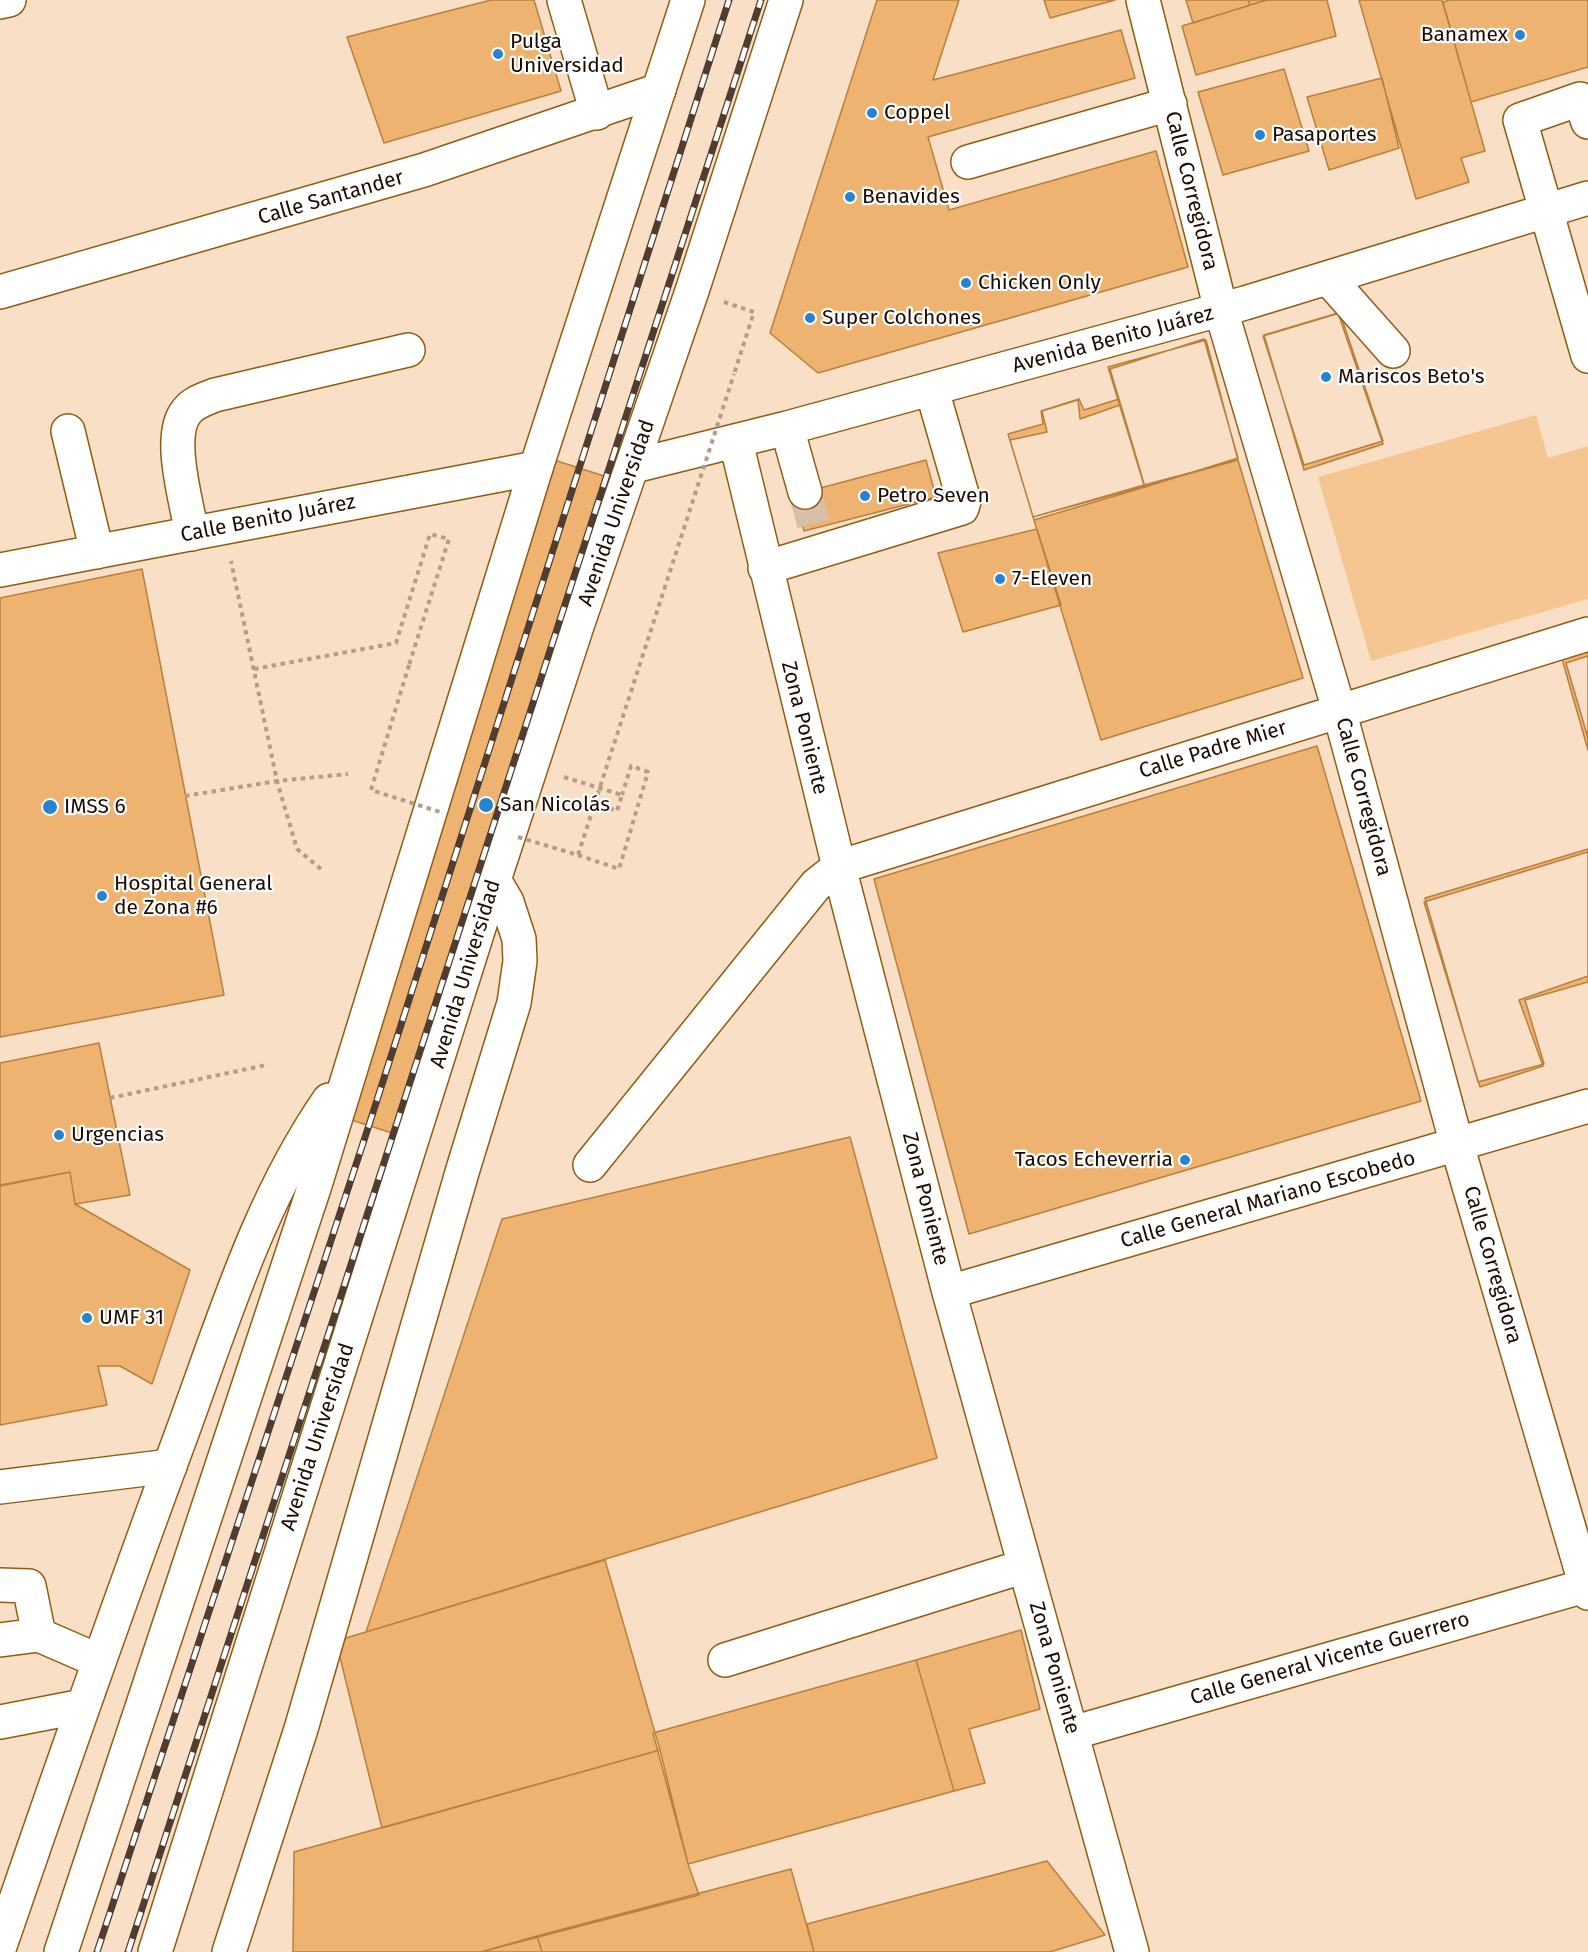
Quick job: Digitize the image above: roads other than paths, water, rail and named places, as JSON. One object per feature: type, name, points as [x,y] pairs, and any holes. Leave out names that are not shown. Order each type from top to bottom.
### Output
[{"type":"main road","points":[[0,2],[9,0]]},
{"type":"main road","points":[[564,0],[597,112]]},
{"type":"main road","points":[[61,1952],[315,1185],[536,468],[688,0]]},
{"type":"main road","name":"Avenida Universidad","points":[[155,1952],[388,1215],[435,1075],[494,880],[634,466],[786,0]]},
{"type":"main road","name":"Calle Corregidora","points":[[1143,0],[1221,310],[1339,710],[1457,1145],[1587,1588]]},
{"type":"main road","name":"Calle Santander","points":[[0,292],[304,207],[659,90]]},
{"type":"main road","points":[[1588,122],[1580,99],[1520,120],[1588,356]]},
{"type":"main road","points":[[968,162],[1170,104]]},
{"type":"main road","name":"Avenida Benito Juárez","points":[[634,466],[787,429],[1221,310],[1329,279],[1588,198]]},
{"type":"main road","points":[[1329,279],[1393,351]]},
{"type":"main road","points":[[192,534],[177,441],[179,424],[187,410],[199,401],[215,395],[408,350]]},
{"type":"main road","points":[[765,568],[818,541],[962,508],[964,501],[932,390]]},
{"type":"main road","points":[[787,429],[805,492]]},
{"type":"main road","points":[[68,431],[97,552]]},
{"type":"main road","name":"Zona Poniente","points":[[736,442],[839,867],[949,1292],[1132,1952]]},
{"type":"main road","name":"Calle Benito Juárez","points":[[0,570],[536,468]]},
{"type":"main road","name":"Calle Padre Mier","points":[[839,867],[1588,634]]},
{"type":"main road","points":[[590,1165],[816,885],[839,867]]},
{"type":"main road","points":[[229,1952],[301,1728],[462,1169],[514,1003],[520,961],[519,939],[507,902],[494,880]]},
{"type":"main road","points":[[0,1946],[99,1661],[244,1262],[268,1205],[291,1160],[349,1071]]},
{"type":"main road","name":"Calle General Mariano Escobedo","points":[[949,1292],[1588,1106]]},
{"type":"main road","points":[[0,1487],[170,1466]]},
{"type":"main road","points":[[725,1660],[1025,1566]]},
{"type":"main road","points":[[0,1585],[29,1586],[39,1635]]},
{"type":"main road","name":"Calle General Vicente Guerrero","points":[[1072,1733],[1587,1588]]},
{"type":"main road","points":[[0,1640],[39,1635],[99,1661]]},
{"type":"main road","points":[[0,1722],[83,1706]]},
{"type":"tunnel","points":[[805,492],[815,529]]},
{"type":"railway","points":[[97,1952],[369,1125],[729,0]]},
{"type":"railway","points":[[128,1952],[761,0]]},
{"type":"place","name":"Banamex","points":[[1520,35]]},
{"type":"place","name":"Pulga Universidad","points":[[498,54]]},
{"type":"place","name":"Coppel","points":[[872,113]]},
{"type":"place","name":"Pasaportes","points":[[1260,135]]},
{"type":"place","name":"Benavides","points":[[850,197]]},
{"type":"place","name":"Chicken Only","points":[[966,283]]},
{"type":"place","name":"Super Colchones","points":[[810,318]]},
{"type":"place","name":"Mariscos Beto's","points":[[1326,377]]},
{"type":"place","name":"Petro Seven","points":[[865,496]]},
{"type":"place","name":"7-Eleven","points":[[1000,579]]},
{"type":"place","name":"San Nicolás","points":[[486,805]]},
{"type":"place","name":"IMSS 6","points":[[50,807]]},
{"type":"place","name":"Hospital General de Zona #6","points":[[102,896]]},
{"type":"place","name":"Urgencias","points":[[59,1135]]},
{"type":"place","name":"Tacos Echeverria","points":[[1185,1160]]},
{"type":"place","name":"UMF 31","points":[[87,1318]]}]
